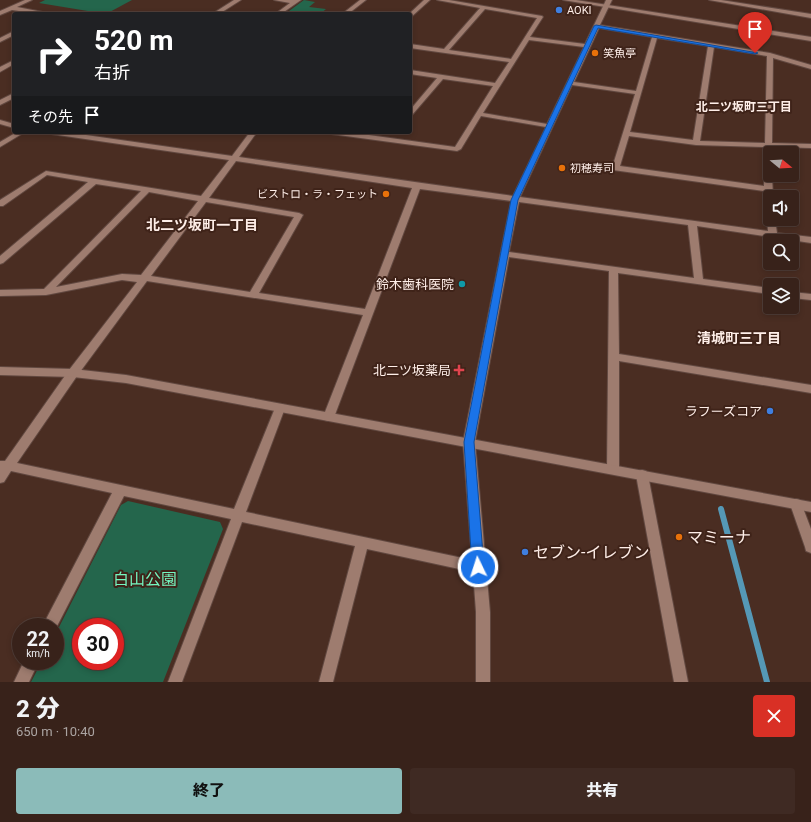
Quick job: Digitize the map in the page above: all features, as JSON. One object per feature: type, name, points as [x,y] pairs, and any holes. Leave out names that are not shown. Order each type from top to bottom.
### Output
[{"type":"street","points":[[0,13],[29,0]]},
{"type":"street","points":[[218,12],[238,0]]},
{"type":"street","points":[[277,0],[296,1]]},
{"type":"street","points":[[348,12],[363,0]]},
{"type":"street","points":[[412,14],[427,0]]},
{"type":"street","points":[[344,134],[457,149],[540,17],[440,0]]},
{"type":"street","points":[[566,0],[608,3],[811,39]]},
{"type":"street","points":[[587,0],[811,35]]},
{"type":"street","points":[[712,0],[811,16]]},
{"type":"street","points":[[281,12],[296,1]]},
{"type":"street","points":[[483,682],[483,612],[478,567],[469,442],[515,200],[608,3]]},
{"type":"street","points":[[445,51],[484,7]]},
{"type":"street","points":[[11,8],[37,12]]},
{"type":"street","points":[[596,26],[770,55],[811,67]]},
{"type":"street","points":[[0,40],[12,34]]},
{"type":"street","points":[[655,36],[616,168],[768,189],[770,55]]},
{"type":"street","points":[[528,38],[587,46]]},
{"type":"street","points":[[696,143],[711,45]]},
{"type":"street","points":[[412,46],[513,61]]},
{"type":"street","points":[[0,70],[12,63]]},
{"type":"street","points":[[412,72],[497,85]]},
{"type":"street","points":[[412,112],[441,76]]},
{"type":"street","points":[[570,82],[638,93]]},
{"type":"street","points":[[0,103],[12,96]]},
{"type":"street","points":[[478,114],[549,126]]},
{"type":"street","points":[[0,122],[12,125]]},
{"type":"street","points":[[0,145],[19,134]]},
{"type":"street","points":[[64,134],[515,200],[767,234]]},
{"type":"street","points":[[0,478],[4,466],[252,134]]},
{"type":"street","points":[[388,140],[393,134]]},
{"type":"street","points":[[626,134],[696,143],[811,146]]},
{"type":"street","points":[[0,204],[46,173],[94,182],[299,214],[253,295]]},
{"type":"street","points":[[0,261],[94,182]]},
{"type":"street","points":[[329,416],[417,186]]},
{"type":"street","points":[[46,292],[147,190]]},
{"type":"street","points":[[692,223],[699,281]]},
{"type":"street","points":[[799,238],[811,240]]},
{"type":"street","points":[[505,254],[763,290]]},
{"type":"street","points":[[613,469],[614,270]]},
{"type":"street","points":[[0,293],[46,292],[122,277],[135,279],[145,278],[368,314]]},
{"type":"street","points":[[799,295],[811,297]]},
{"type":"street","points":[[614,357],[811,389]]},
{"type":"street","points":[[0,371],[73,373],[126,379],[811,507]]},
{"type":"street","points":[[175,682],[280,408]]},
{"type":"street","points":[[4,466],[478,567]]},
{"type":"street","points":[[642,475],[681,682]]},
{"type":"street","points":[[54,618],[120,490]]},
{"type":"street","points":[[796,504],[811,547]]},
{"type":"street","points":[[326,682],[363,542]]},
{"type":"street","points":[[21,682],[27,670]]},
{"type":"green space","points":[[45,0],[132,0],[110,12],[94,12],[39,3]]},
{"type":"green space","points":[[304,0],[315,2],[309,7],[326,9],[322,12],[288,12]]},
{"type":"green space","name":"白山公園","points":[[128,501],[220,522],[223,529],[163,682],[31,682],[37,670],[64,670],[64,618],[121,505]]},
{"type":"waterway","points":[[721,509],[767,682]]},
{"type":"place","name":"AOKI","points":[[559,10]]},
{"type":"place","name":"笑魚亭","points":[[595,53]]},
{"type":"place","name":"初穂寿司","points":[[562,168]]},
{"type":"place","name":"ビストロ・ラ・フェット","points":[[386,194]]},
{"type":"place","name":"鈴木歯科医院","points":[[462,284]]},
{"type":"place","name":"北二ツ坂薬局","points":[[459,370]]},
{"type":"place","name":"ラフーズコア","points":[[770,411]]},
{"type":"place","name":"マミーナ","points":[[679,537]]},
{"type":"place","name":"セブン-イレブン","points":[[525,552]]},
{"type":"district","name":"北二ツ坂町三丁目","points":[[744,107]]},
{"type":"district","name":"北二ツ坂町一丁目","points":[[202,225]]},
{"type":"district","name":"清城町三丁目","points":[[739,338]]},
{"type":"route","points":[[478,567],[469,442],[515,200],[596,26],[755,53]]}]
